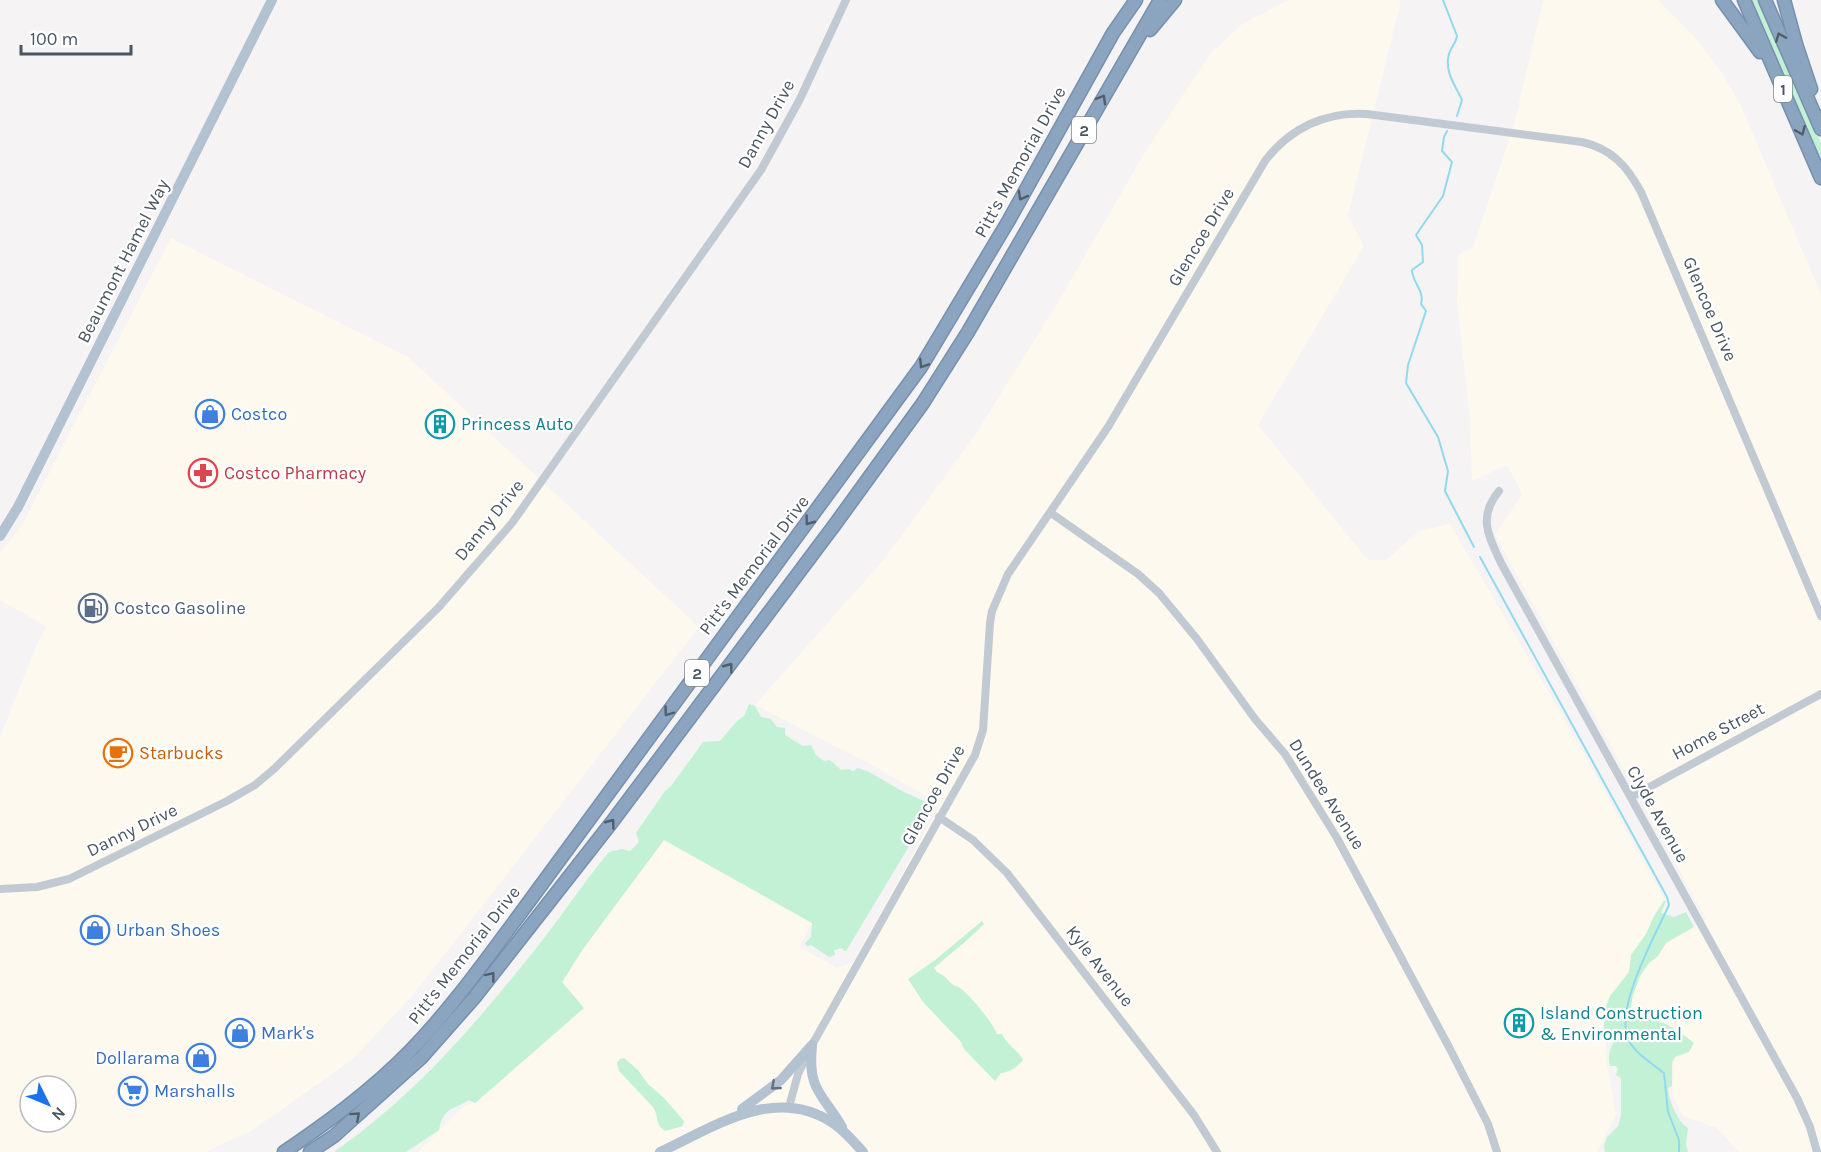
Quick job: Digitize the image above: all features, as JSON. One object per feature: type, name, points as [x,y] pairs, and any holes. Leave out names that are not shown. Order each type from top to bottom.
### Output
[{"type":"highway","points":[[1113,33],[1130,0]]},
{"type":"highway","name":"Pitt's Memorial Drive","points":[[284,1152],[328,1122],[410,1051],[459,995],[520,914],[921,367],[1009,220],[1113,33],[1136,0]]},
{"type":"highway","name":"Pitt's Memorial Drive","points":[[310,1152],[334,1136],[421,1058],[474,998],[612,822],[759,626],[923,403],[968,332],[1160,0]]},
{"type":"highway","points":[[1116,74],[1175,0]]},
{"type":"highway","points":[[1722,0],[1754,42],[1788,100]]},
{"type":"highway","name":"1","points":[[1744,0],[1821,178]]},
{"type":"highway","name":"1","points":[[1765,0],[1821,129]]},
{"type":"highway","points":[[1784,0],[1802,64],[1821,112]]},
{"type":"main road","name":"Beaumont Hamel Way","points":[[0,536],[18,507],[272,0]]},
{"type":"main road","points":[[730,1119],[781,1080],[812,1045]]},
{"type":"main road","points":[[812,1045],[811,1064],[815,1085],[845,1132],[863,1152]]},
{"type":"main road","points":[[660,1152],[730,1119],[758,1109],[789,1107],[820,1116],[845,1132]]},
{"type":"street","name":"Danny Drive","points":[[0,889],[37,887],[69,879],[255,785],[439,607],[512,523],[760,170],[800,99],[846,0]]},
{"type":"street","name":"Glencoe Drive","points":[[789,1107],[798,1074],[812,1045],[939,817],[966,774],[980,742],[983,730],[992,611],[1008,574],[1108,427],[1265,161],[1289,137],[1303,127],[1323,118],[1355,113],[1582,142],[1603,148],[1621,162],[1635,180],[1693,310],[1821,616]]},
{"type":"street","name":"Clyde Avenue","points":[[1499,491],[1492,500],[1486,516],[1486,526],[1491,540],[1519,597],[1797,1098],[1810,1127],[1817,1152]]},
{"type":"street","name":"Dundee Avenue","points":[[1051,513],[1138,574],[1159,593],[1197,639],[1255,719],[1285,754],[1337,838],[1450,1049],[1488,1124],[1497,1152]]},
{"type":"street","name":"Home Street","points":[[1631,797],[1821,694]]},
{"type":"street","name":"Kyle Avenue","points":[[939,817],[973,840],[1007,873],[1179,1095],[1217,1152]]},
{"type":"shaded area","points":[[1288,0],[1401,0],[1348,216],[1364,246],[1258,425],[1368,560],[1386,560],[1419,531],[1450,524],[1557,706],[1664,898],[1605,1017],[1607,1065],[1616,1115],[1597,1152],[418,1152],[465,1105],[476,1103],[584,1008],[562,982],[583,949],[664,840],[812,923],[799,947],[837,968],[853,962],[940,804],[866,762],[755,705],[886,557],[975,435],[1057,304],[1145,152],[1210,54],[1241,25]]},
{"type":"shaded area","points":[[1543,0],[1658,0],[1693,35],[1721,71],[1741,106],[1821,294],[1821,1152],[1739,1152],[1717,1128],[1683,1116],[1672,1094],[1674,1064],[1630,1012],[1640,976],[1649,963],[1658,956],[1666,943],[1706,919],[1495,535],[1522,494],[1507,465],[1472,481],[1470,421],[1457,302],[1458,255],[1473,247],[1514,125]]},
{"type":"shaded area","points":[[171,238],[408,357],[699,627],[413,995],[352,1060],[251,1131],[205,1152],[0,1152],[0,737],[46,626],[0,600],[0,554],[22,525]]},
{"type":"green space","points":[[1752,0],[1759,0],[1821,143],[1821,163]]},
{"type":"green space","points":[[749,704],[755,706],[761,717],[771,719],[777,727],[785,728],[785,735],[803,746],[811,745],[816,755],[824,761],[830,760],[841,770],[853,771],[858,768],[869,772],[930,804],[931,808],[927,812],[926,822],[920,825],[923,828],[914,838],[846,951],[842,948],[834,950],[835,955],[829,957],[811,945],[807,946],[805,943],[811,937],[812,923],[664,840],[583,949],[562,982],[584,1008],[475,1103],[469,1100],[449,1110],[443,1117],[439,1130],[406,1152],[334,1152],[391,1107],[442,1059],[534,951],[609,852],[622,849],[630,851],[639,842],[636,833],[703,742],[720,741],[744,716]]},
{"type":"green space","points":[[1666,901],[1661,913],[1674,917],[1686,912],[1694,927],[1666,943],[1658,956],[1649,963],[1640,976],[1630,1012],[1635,1019],[1652,1020],[1667,1025],[1694,1043],[1689,1052],[1675,1057],[1672,1063],[1672,1086],[1668,1088],[1674,1110],[1680,1121],[1688,1128],[1686,1144],[1688,1152],[1605,1152],[1607,1137],[1618,1126],[1621,1115],[1621,1078],[1616,1075],[1618,1070],[1616,1066],[1610,1066],[1609,1053],[1614,1042],[1611,1031],[1604,1029],[1604,1023],[1608,1017],[1604,1012],[1610,996],[1629,972],[1631,955],[1646,934]]},
{"type":"green space","points":[[982,921],[984,924],[978,930],[934,968],[969,997],[986,1016],[997,1034],[1002,1034],[1023,1060],[1014,1069],[1001,1073],[995,1081],[923,1002],[908,979]]},
{"type":"green space","points":[[624,1058],[638,1070],[648,1084],[684,1121],[683,1126],[665,1131],[662,1129],[653,1107],[619,1071],[617,1063]]},
{"type":"waterway","points":[[1443,0],[1457,36],[1448,60],[1451,78],[1462,100],[1457,116]]},
{"type":"waterway","points":[[1447,131],[1442,151],[1452,162],[1443,196],[1416,235],[1422,245],[1423,262],[1412,270],[1421,295],[1421,304],[1426,311],[1408,365],[1406,383],[1438,437],[1448,471],[1445,491],[1474,547]]},
{"type":"waterway","points":[[1480,557],[1667,897],[1669,905],[1646,953],[1631,993],[1626,1028],[1632,1046],[1664,1073],[1668,1112],[1679,1140],[1679,1152]]},
{"type":"place","name":"Costco","points":[[210,414]]},
{"type":"place","name":"Princess Auto","points":[[440,424]]},
{"type":"place","name":"Costco Pharmacy","points":[[203,473]]},
{"type":"place","name":"Costco Gasoline","points":[[93,608]]},
{"type":"place","name":"Starbucks","points":[[118,753]]},
{"type":"place","name":"Urban Shoes","points":[[95,930]]},
{"type":"place","name":"Island Construction & Environmental","points":[[1519,1023]]},
{"type":"place","name":"Mark's","points":[[240,1033]]},
{"type":"place","name":"Dollarama","points":[[201,1058]]},
{"type":"place","name":"Marshalls","points":[[133,1091]]}]
